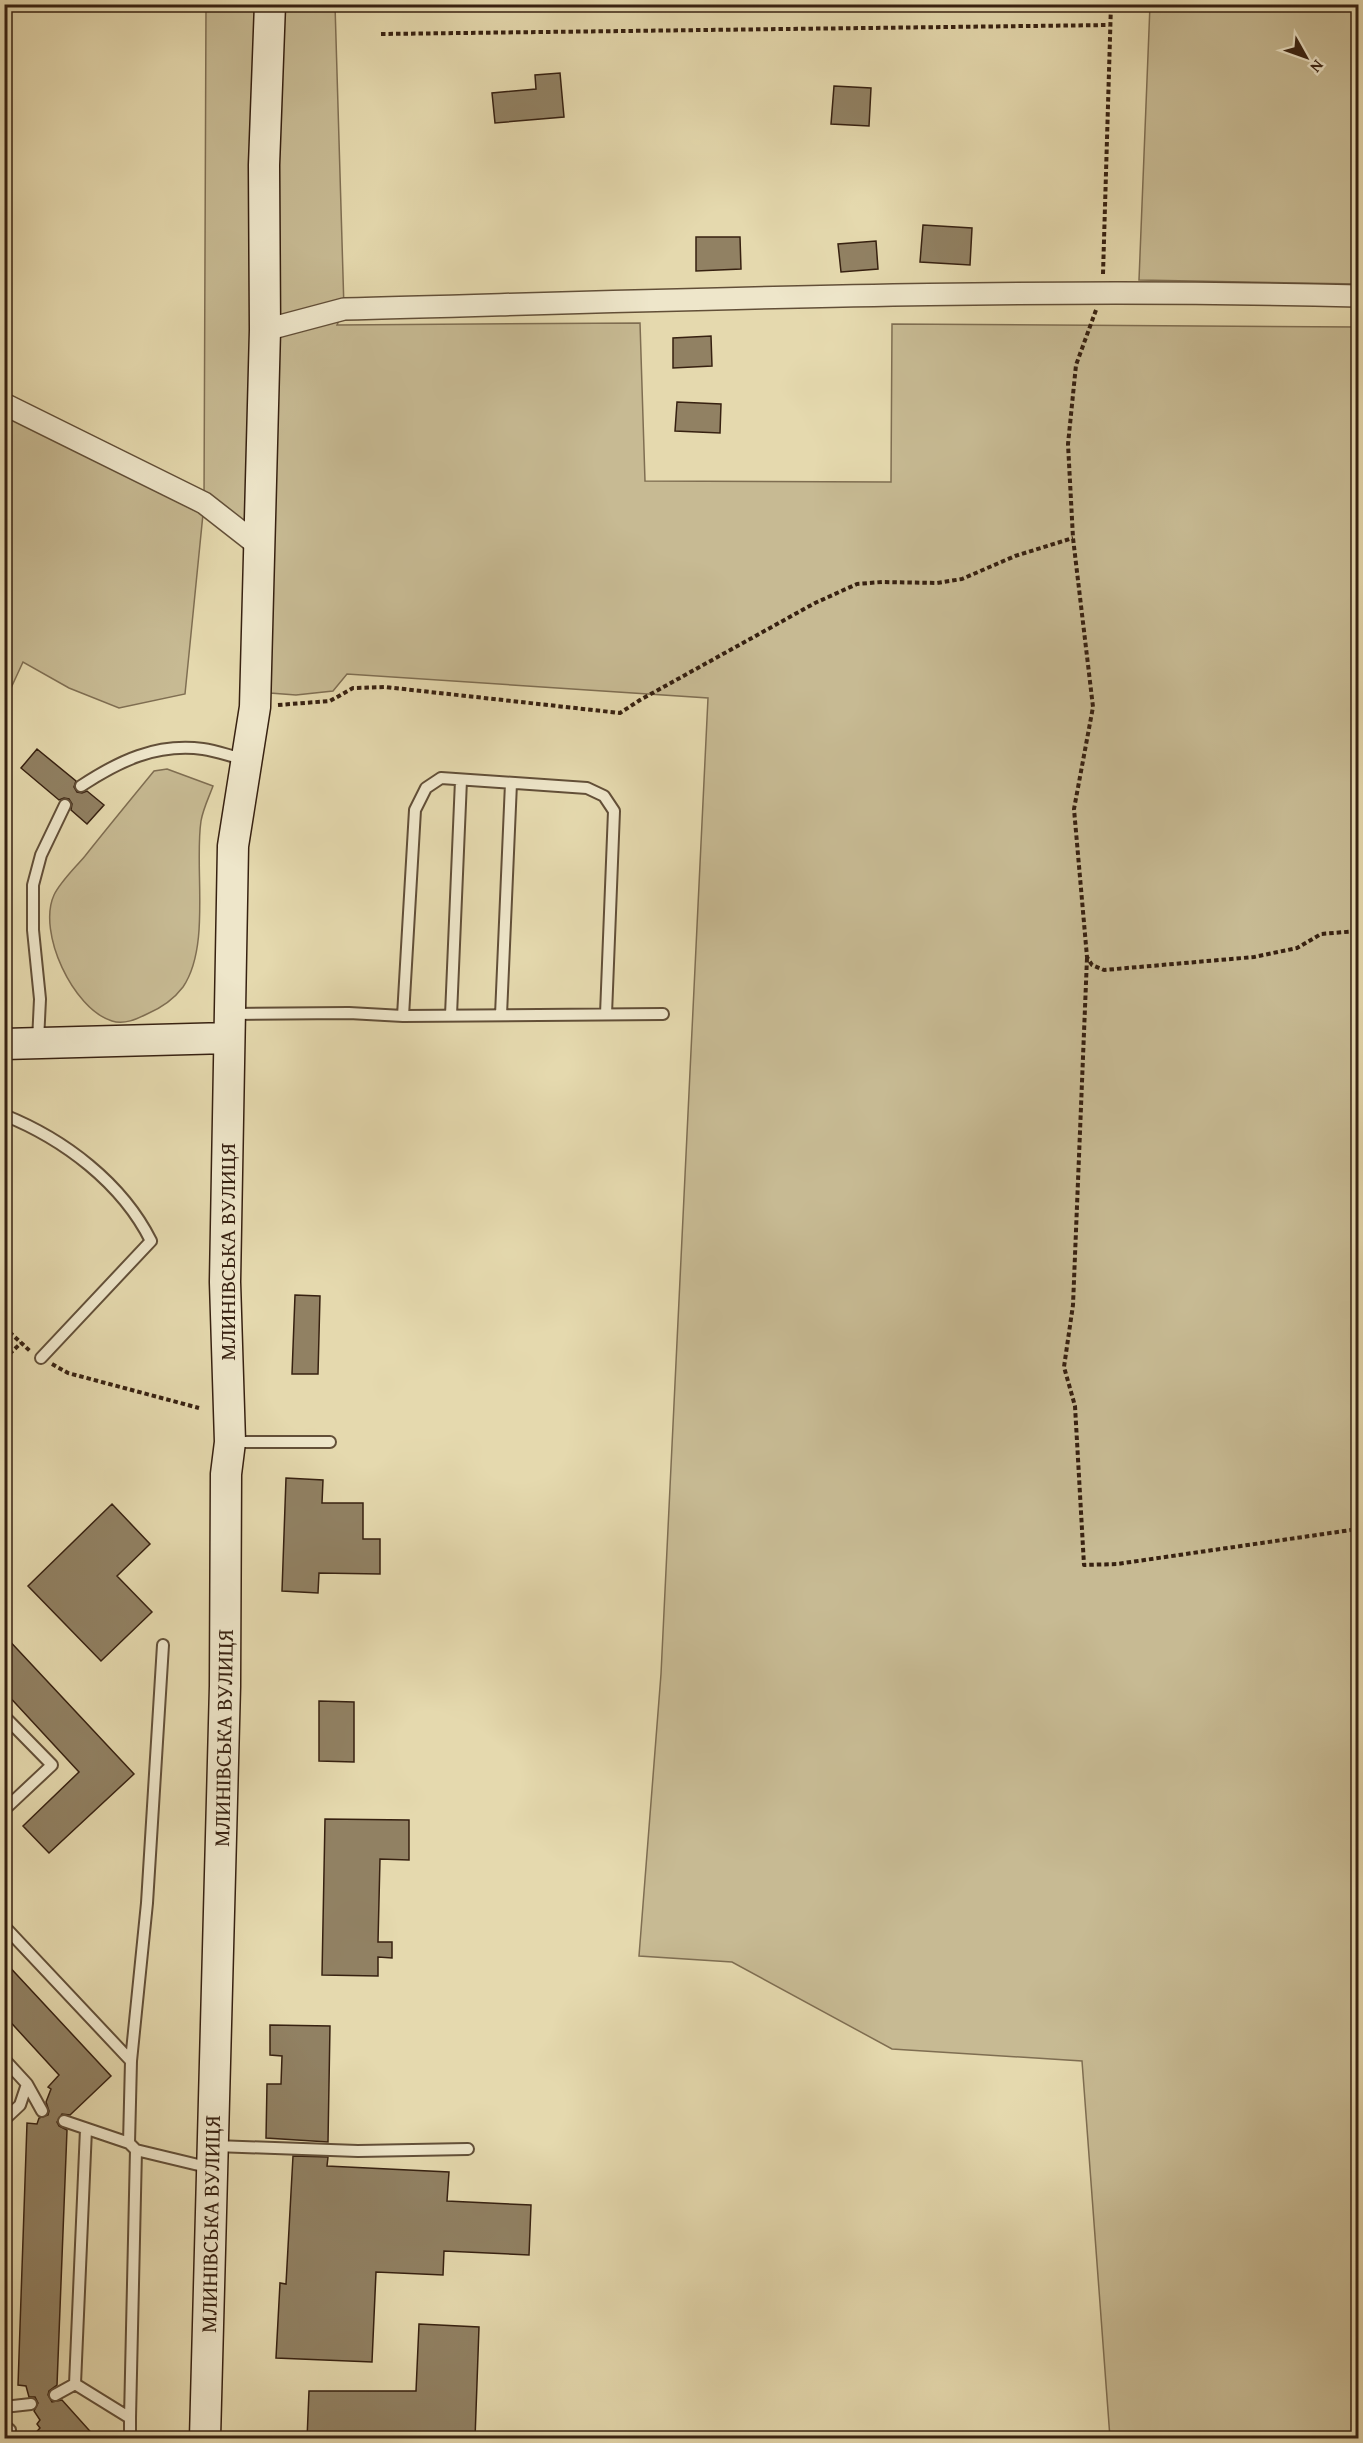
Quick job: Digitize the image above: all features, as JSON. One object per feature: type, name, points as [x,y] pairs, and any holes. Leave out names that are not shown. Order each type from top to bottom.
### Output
[{"type":"main road","name":"МЛИНІВСЬКА ВУЛИЦЯ","points":[[205,2439],[225,1686],[226,1474],[230,1442],[225,1282],[232,846],[255,707],[266,330],[264,165],[270,4]]},
{"type":"main road","points":[[4,1044],[228,1026]]},
{"type":"street","points":[[266,330],[344,309],[1102,292],[1359,296]]},
{"type":"street","points":[[4,404],[204,503],[259,546]]},
{"type":"lane","points":[[81,786],[124,760],[164,749],[203,749],[247,760]]},
{"type":"lane","points":[[403,1016],[415,810],[426,788],[441,778],[587,788],[604,796],[614,811],[606,1014]]},
{"type":"lane","points":[[450,1016],[461,780]]},
{"type":"lane","points":[[501,1015],[511,783]]},
{"type":"lane","points":[[38,1043],[40,999],[33,930],[33,885],[41,855],[65,805]]},
{"type":"lane","points":[[228,1026],[349,1013],[403,1016],[663,1014]]},
{"type":"lane","points":[[4,1115],[22,1122],[65,1146],[109,1183],[141,1220],[151,1241],[41,1358]]},
{"type":"lane","points":[[230,1442],[330,1442]]},
{"type":"lane","points":[[130,2439],[133,2147],[131,2061],[147,1903],[163,1645]]},
{"type":"lane","points":[[4,1716],[52,1765],[4,1810]]},
{"type":"lane","points":[[4,1926],[131,2061]]},
{"type":"lane","points":[[4,2059],[27,2084],[42,2111]]},
{"type":"lane","points":[[4,2120],[20,2105],[27,2084]]},
{"type":"lane","points":[[64,2121],[133,2147],[212,2157],[468,2149]]},
{"type":"lane","points":[[75,2384],[86,2129]]},
{"type":"lane","points":[[75,2384],[130,2418]]},
{"type":"lane","points":[[55,2395],[75,2384]]},
{"type":"lane","points":[[4,2407],[31,2404]]},
{"type":"path","points":[[1111,4],[1102,292],[1076,365],[1068,444],[1073,538],[1093,707],[1074,809],[1087,957],[1073,1305],[1064,1367],[1075,1406],[1084,1565],[1117,1564],[1359,1529]]},
{"type":"path","points":[[381,34],[1109,25]]},
{"type":"path","points":[[255,707],[330,701],[353,688],[385,687],[620,713],[639,700],[815,603],[857,584],[938,583],[962,579],[1015,556],[1073,538]]},
{"type":"path","points":[[1087,957],[1092,964],[1104,970],[1254,957],[1297,948],[1321,934],[1359,931]]},
{"type":"path","points":[[4,1327],[41,1358],[68,1372],[200,1408]]},
{"type":"path","points":[[4,1359],[21,1342]]},
{"type":"shaded area","points":[[206,5],[335,5],[344,309],[337,325],[640,323],[645,481],[891,482],[892,324],[1358,327],[1358,2438],[1110,2438],[1082,2061],[892,2049],[732,1962],[639,1956],[661,1674],[708,698],[347,674],[333,691],[296,695],[270,693],[259,546],[204,504],[185,694],[119,708],[69,688],[23,662],[5,701],[5,404],[204,502]]},
{"type":"shaded area","points":[[1150,5],[1358,5],[1358,284],[1139,280]]},
{"type":"shaded area","points":[[167,769],[213,786],[201,821],[199,840],[200,906],[197,950],[192,970],[183,987],[171,999],[139,1018],[126,1022],[112,1021],[98,1014],[72,986],[55,948],[50,929],[50,911],[54,895],[60,885],[154,771]]},
{"type":"building","points":[[560,73],[564,117],[495,123],[492,93],[536,89],[535,75]]},
{"type":"building","points":[[834,86],[871,88],[869,126],[831,124]]},
{"type":"building","points":[[923,225],[972,228],[970,265],[920,262]]},
{"type":"building","points":[[696,237],[740,237],[741,269],[696,271]]},
{"type":"building","points":[[876,241],[878,269],[841,272],[838,244]]},
{"type":"building","points":[[711,336],[712,366],[673,368],[673,338]]},
{"type":"building","points":[[677,402],[721,404],[720,433],[675,431]]},
{"type":"building","points":[[37,749],[76,781],[74,787],[77,792],[87,791],[104,805],[87,824],[71,810],[72,804],[69,799],[59,800],[21,768]]},
{"type":"building","points":[[295,1295],[320,1296],[318,1374],[292,1374]]},
{"type":"building","points":[[286,1478],[323,1480],[322,1503],[363,1503],[363,1539],[380,1539],[380,1574],[319,1573],[318,1593],[282,1591]]},
{"type":"building","points":[[112,1504],[150,1544],[117,1576],[152,1612],[101,1661],[28,1586]]},
{"type":"building","points":[[4,1635],[134,1774],[49,1853],[23,1826],[79,1772],[4,1691]]},
{"type":"building","points":[[319,1701],[354,1702],[354,1762],[319,1761]]},
{"type":"building","points":[[325,1819],[409,1820],[409,1860],[380,1859],[378,1942],[392,1942],[392,1958],[378,1957],[378,1976],[322,1975]]},
{"type":"building","points":[[4,1961],[111,2076],[70,2115],[62,2114],[57,2122],[59,2126],[67,2130],[57,2385],[49,2391],[48,2395],[52,2402],[62,2400],[97,2439],[30,2439],[40,2428],[37,2424],[40,2420],[34,2411],[38,2403],[35,2397],[29,2397],[26,2386],[18,2385],[27,2123],[37,2124],[39,2118],[48,2115],[46,2102],[51,2089],[48,2087],[59,2075],[4,2015]]},
{"type":"building","points":[[270,2025],[330,2026],[328,2142],[266,2138],[267,2084],[281,2084],[282,2056],[270,2055]]},
{"type":"building","points":[[293,2156],[328,2157],[327,2166],[449,2172],[447,2201],[531,2205],[529,2255],[444,2251],[443,2275],[376,2272],[372,2362],[276,2358],[280,2283],[286,2284]]},
{"type":"building","points":[[419,2324],[479,2327],[475,2439],[307,2439],[309,2391],[416,2391]]}]
